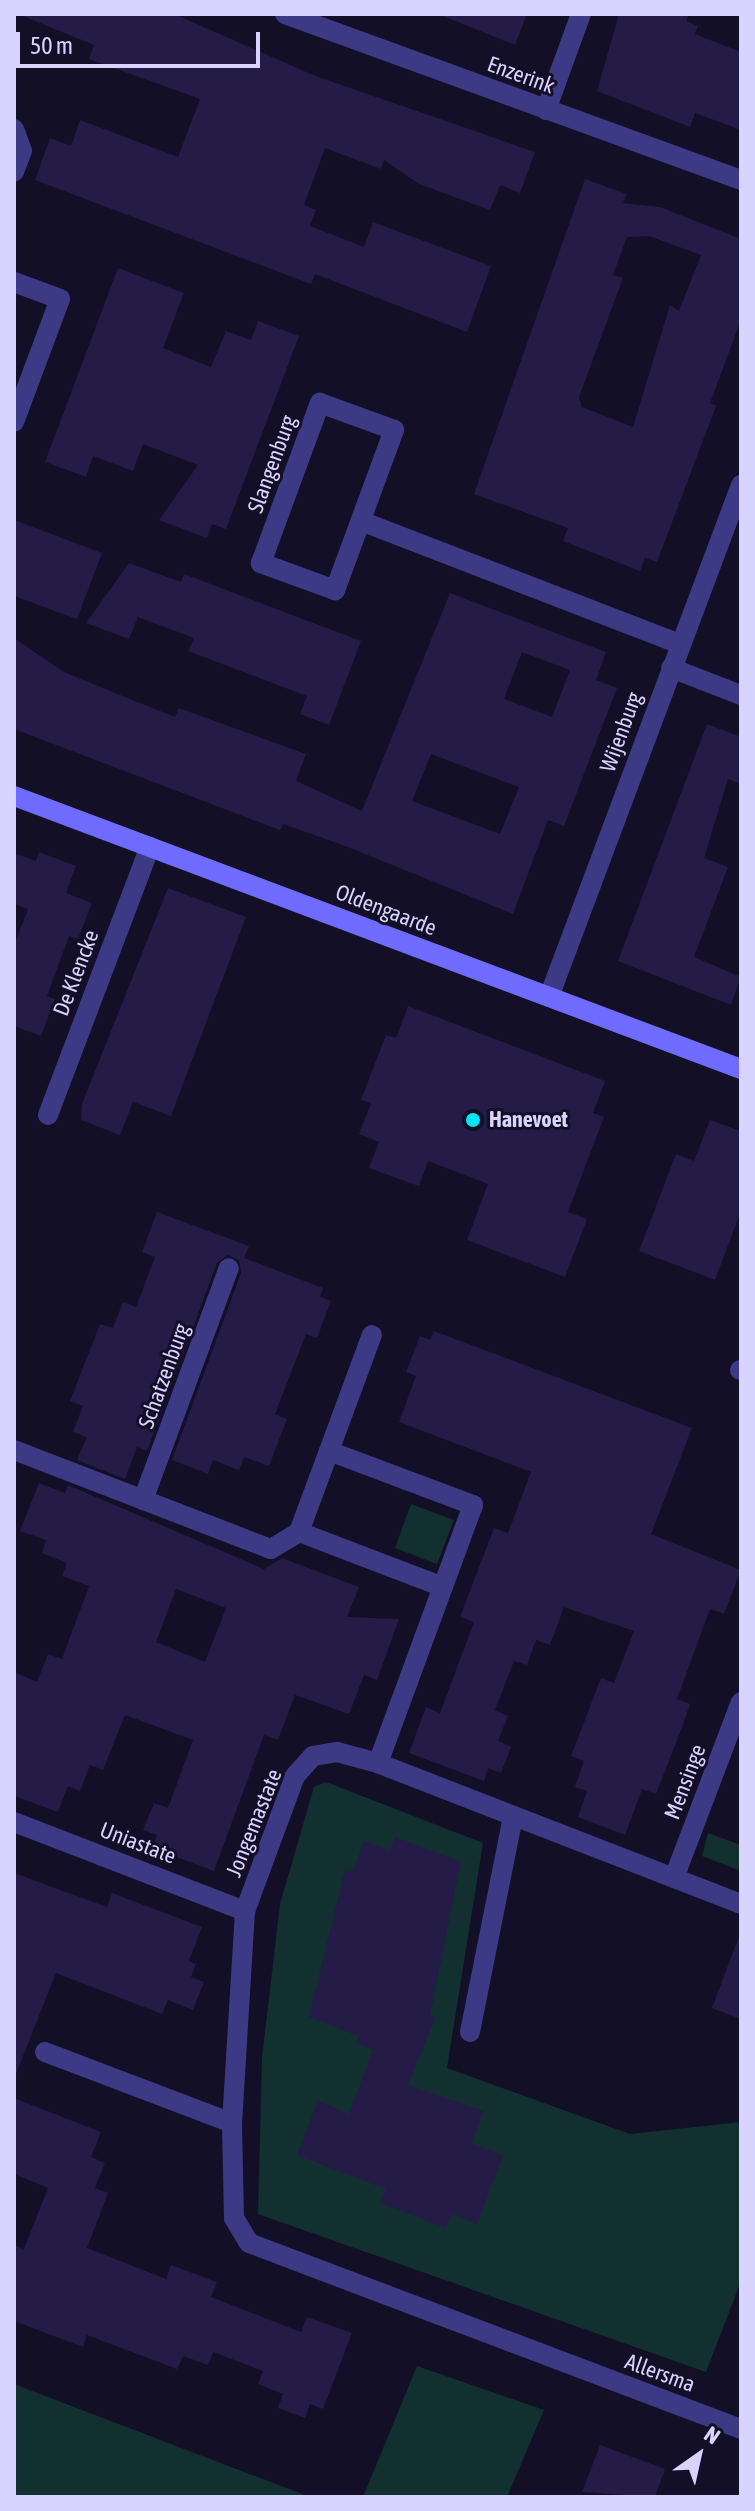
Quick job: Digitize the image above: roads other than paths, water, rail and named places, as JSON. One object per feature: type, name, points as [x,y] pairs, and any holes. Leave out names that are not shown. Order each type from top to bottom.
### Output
[{"type":"street","name":"Enzerink","points":[[285,14],[741,180]]},
{"type":"street","points":[[546,110],[581,14]]},
{"type":"street","points":[[14,129],[22,151],[14,172]]},
{"type":"street","points":[[14,282],[60,299],[14,422]]},
{"type":"street","name":"Slangenburg","points":[[320,403],[394,430],[361,521],[335,590],[261,563],[320,403]]},
{"type":"street","name":"Wijenburg","points":[[549,997],[741,485]]},
{"type":"street","points":[[361,521],[679,644]]},
{"type":"street","points":[[671,668],[741,695]]},
{"type":"street","name":"Oldengaarde","points":[[14,796],[741,1069]]},
{"type":"street","name":"De Klencke","points":[[48,1115],[150,847]]},
{"type":"street","name":"Schatzenburg","points":[[143,1500],[229,1268]]},
{"type":"street","points":[[14,1450],[271,1549],[299,1532],[372,1335]]},
{"type":"street","points":[[329,1451],[473,1505],[378,1763]]},
{"type":"street","points":[[299,1532],[443,1587]]},
{"type":"street","name":"Mensinge","points":[[674,1878],[741,1702]]},
{"type":"street","name":"Jongemastate","points":[[562,2363],[249,2243],[234,2218],[232,2123],[245,1911],[295,1776],[313,1756],[337,1752],[378,1763],[741,1904]]},
{"type":"street","points":[[470,2032],[513,1816]]},
{"type":"street","name":"Uniastate","points":[[14,1822],[245,1911]]},
{"type":"street","points":[[45,2052],[232,2123]]},
{"type":"street","name":"Allersma","points":[[562,2363],[741,2429]]},
{"type":"place","name":"Hanevoet","points":[[473,1120]]}]
